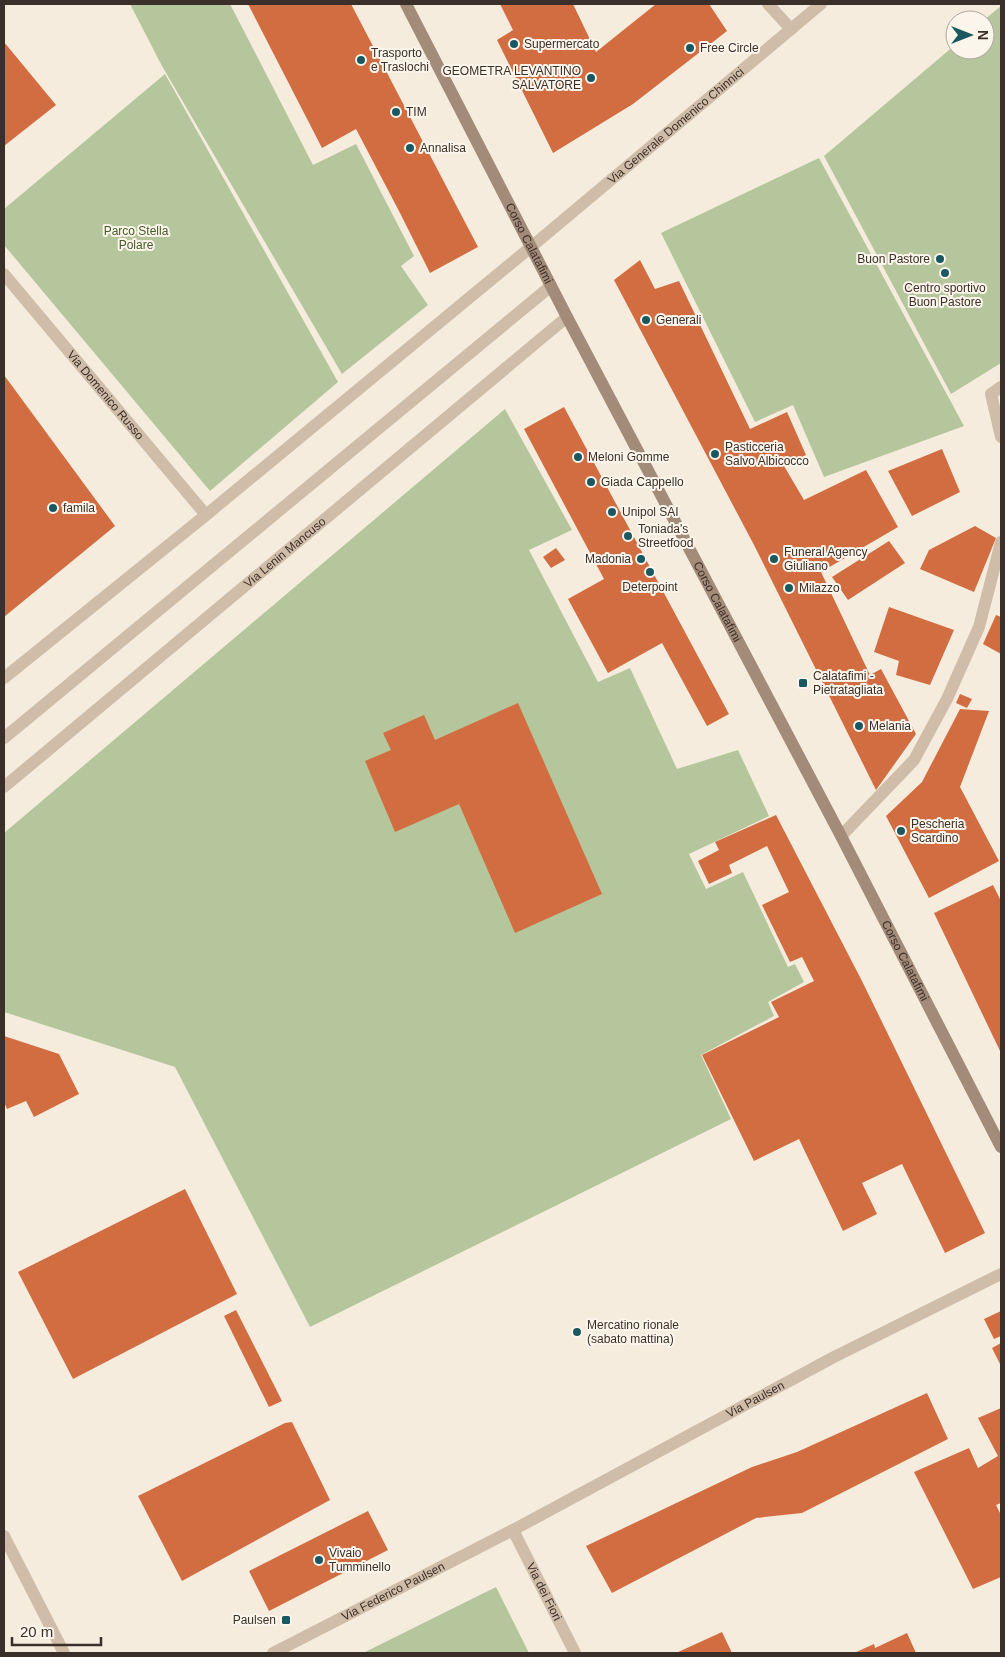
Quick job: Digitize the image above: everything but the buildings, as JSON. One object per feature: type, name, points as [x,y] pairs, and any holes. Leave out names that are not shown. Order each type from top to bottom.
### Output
[{"type":"main road","name":"Corso Calatafimi","points":[[406,4],[567,317],[841,836],[1001,1147]]},
{"type":"street","points":[[768,4],[791,29]]},
{"type":"street","name":"Via Generale Domenico Chinnici","points":[[531,247],[821,4]]},
{"type":"street","points":[[4,678],[206,515],[531,247]]},
{"type":"street","name":"Via Domenico Russo","points":[[4,274],[206,515]]},
{"type":"street","points":[[4,738],[552,286]]},
{"type":"street","name":"Via Lenin Mancuso","points":[[4,787],[567,317]]},
{"type":"street","points":[[1001,387],[991,394],[1001,436]]},
{"type":"street","points":[[841,836],[914,760],[947,699],[979,627],[1001,542]]},
{"type":"street","name":"Via Paulsen","points":[[513,1530],[819,1365],[1001,1274]]},
{"type":"street","name":"Via Federico Paulsen","points":[[273,1653],[513,1530]]},
{"type":"street","name":"Via dei Fiori","points":[[513,1530],[574,1653]]},
{"type":"street","points":[[4,1536],[64,1653]]},
{"type":"green space","points":[[130,4],[230,4],[313,165],[356,144],[414,256],[401,266],[428,305],[342,374],[162,66]]},
{"type":"green space","name":"Buon Pastore","points":[[1001,6],[1001,363],[951,394],[824,156],[945,53],[945,60],[995,60],[995,11]]},
{"type":"green space","name":"Parco Stella Polare","points":[[165,74],[338,382],[210,491],[4,245],[4,209]]},
{"type":"green space","points":[[819,158],[964,426],[824,477],[793,405],[755,422],[661,233]]},
{"type":"green space","points":[[505,409],[572,530],[529,550],[598,682],[630,668],[677,769],[738,750],[769,816],[689,854],[706,889],[743,872],[788,967],[795,964],[804,982],[768,1002],[774,1016],[701,1055],[731,1119],[310,1327],[175,1067],[4,1012],[4,833]]},
{"type":"green space","points":[[496,1587],[529,1653],[363,1653]]},
{"type":"place","name":"Supermercato","points":[[514,44]]},
{"type":"place","name":"Free Circle","points":[[690,48]]},
{"type":"place","name":"Trasporto e Traslochi","points":[[361,60]]},
{"type":"place","name":"GEOMETRA LEVANTINO SALVATORE","points":[[591,78]]},
{"type":"place","name":"TIM","points":[[396,112]]},
{"type":"place","name":"Annalisa","points":[[410,148]]},
{"type":"place","name":"Buon Pastore","points":[[940,259]]},
{"type":"place","name":"Centro sportivo Buon Pastore","points":[[945,273]]},
{"type":"place","name":"Generali","points":[[646,320]]},
{"type":"place","name":"Pasticceria Salvo Albicocco","points":[[715,454]]},
{"type":"place","name":"Meloni Gomme","points":[[578,457]]},
{"type":"place","name":"Giada Cappello","points":[[591,482]]},
{"type":"place","name":"famila","points":[[53,508]]},
{"type":"place","name":"Unipol SAI","points":[[612,512]]},
{"type":"place","name":"Toniada's Streetfood","points":[[628,536]]},
{"type":"place","name":"Madonia","points":[[641,559]]},
{"type":"place","name":"Funeral Agency Giuliano","points":[[774,559]]},
{"type":"place","name":"Deterpoint","points":[[650,572]]},
{"type":"place","name":"Milazzo","points":[[789,588]]},
{"type":"place","name":"Calatafimi - Pietratagliata","points":[[803,683]]},
{"type":"place","name":"Melania","points":[[859,726]]},
{"type":"place","name":"Pescheria Scardino","points":[[901,831]]},
{"type":"place","name":"Mercatino rionale (sabato mattina)","points":[[577,1332]]},
{"type":"place","name":"Vivaio Tumminello","points":[[319,1560]]},
{"type":"place","name":"Paulsen","points":[[286,1620]]}]
